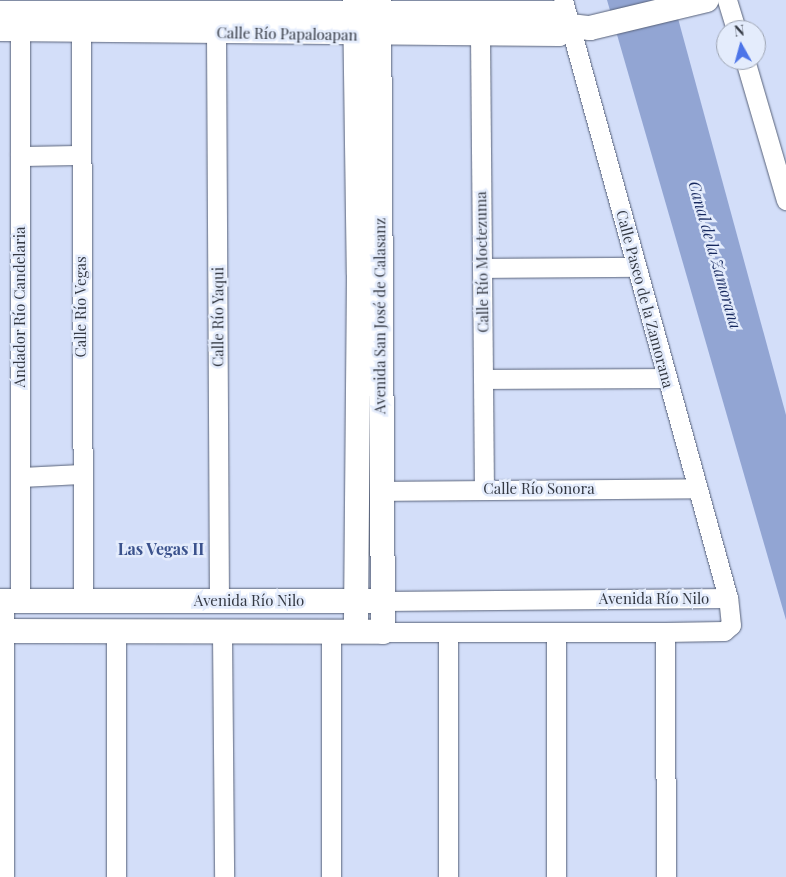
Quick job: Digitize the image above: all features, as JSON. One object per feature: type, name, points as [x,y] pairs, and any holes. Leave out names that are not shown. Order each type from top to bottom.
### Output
[{"type":"street","name":"Calle Paseo de la Zamorana","points":[[563,0],[728,598]]},
{"type":"street","name":"Calle Río Papaloapan","points":[[81,22],[216,33],[362,20],[379,6],[557,13],[570,26],[590,28],[611,25],[707,0]]},
{"type":"street","points":[[727,0],[733,20]]},
{"type":"street","name":"Calle Río Papaloapan","points":[[10,21],[362,20],[480,35],[559,34],[570,26]]},
{"type":"street","name":"Avenida San José de Calasanz","points":[[362,20],[384,632]]},
{"type":"street","name":"Avenida San José de Calasanz","points":[[356,631],[362,20]]},
{"type":"street","name":"Andador Río Candelaria","points":[[4,877],[2,631],[8,601],[20,477],[20,156],[10,21]]},
{"type":"street","name":"Calle Río Vegas","points":[[81,22],[81,474],[83,601]]},
{"type":"street","name":"Calle Río Yaqui","points":[[216,33],[219,601]]},
{"type":"street","name":"Calle Río Moctezuma","points":[[480,35],[484,489]]},
{"type":"street","points":[[748,70],[786,200]]},
{"type":"street","points":[[20,156],[80,155]]},
{"type":"street","points":[[482,268],[636,266]]},
{"type":"street","points":[[483,379],[666,378]]},
{"type":"street","points":[[20,477],[81,474]]},
{"type":"street","name":"Calle Río Sonora","points":[[380,491],[698,488]]},
{"type":"street","name":"Avenida Río Nilo","points":[[2,631],[556,633],[665,632],[728,629],[731,625],[728,598],[382,601],[8,601]]},
{"type":"street","points":[[116,632],[116,877]]},
{"type":"street","points":[[331,632],[331,877]]},
{"type":"street","points":[[448,632],[448,877]]},
{"type":"street","points":[[665,632],[666,877]]},
{"type":"street","points":[[222,633],[224,877]]},
{"type":"street","points":[[556,633],[556,877]]},
{"type":"water","name":"Canal de la Zamorana","points":[[607,0],[673,0],[786,415],[786,620]]},
{"type":"district","name":"Las Vegas II","points":[[161,549]]}]
